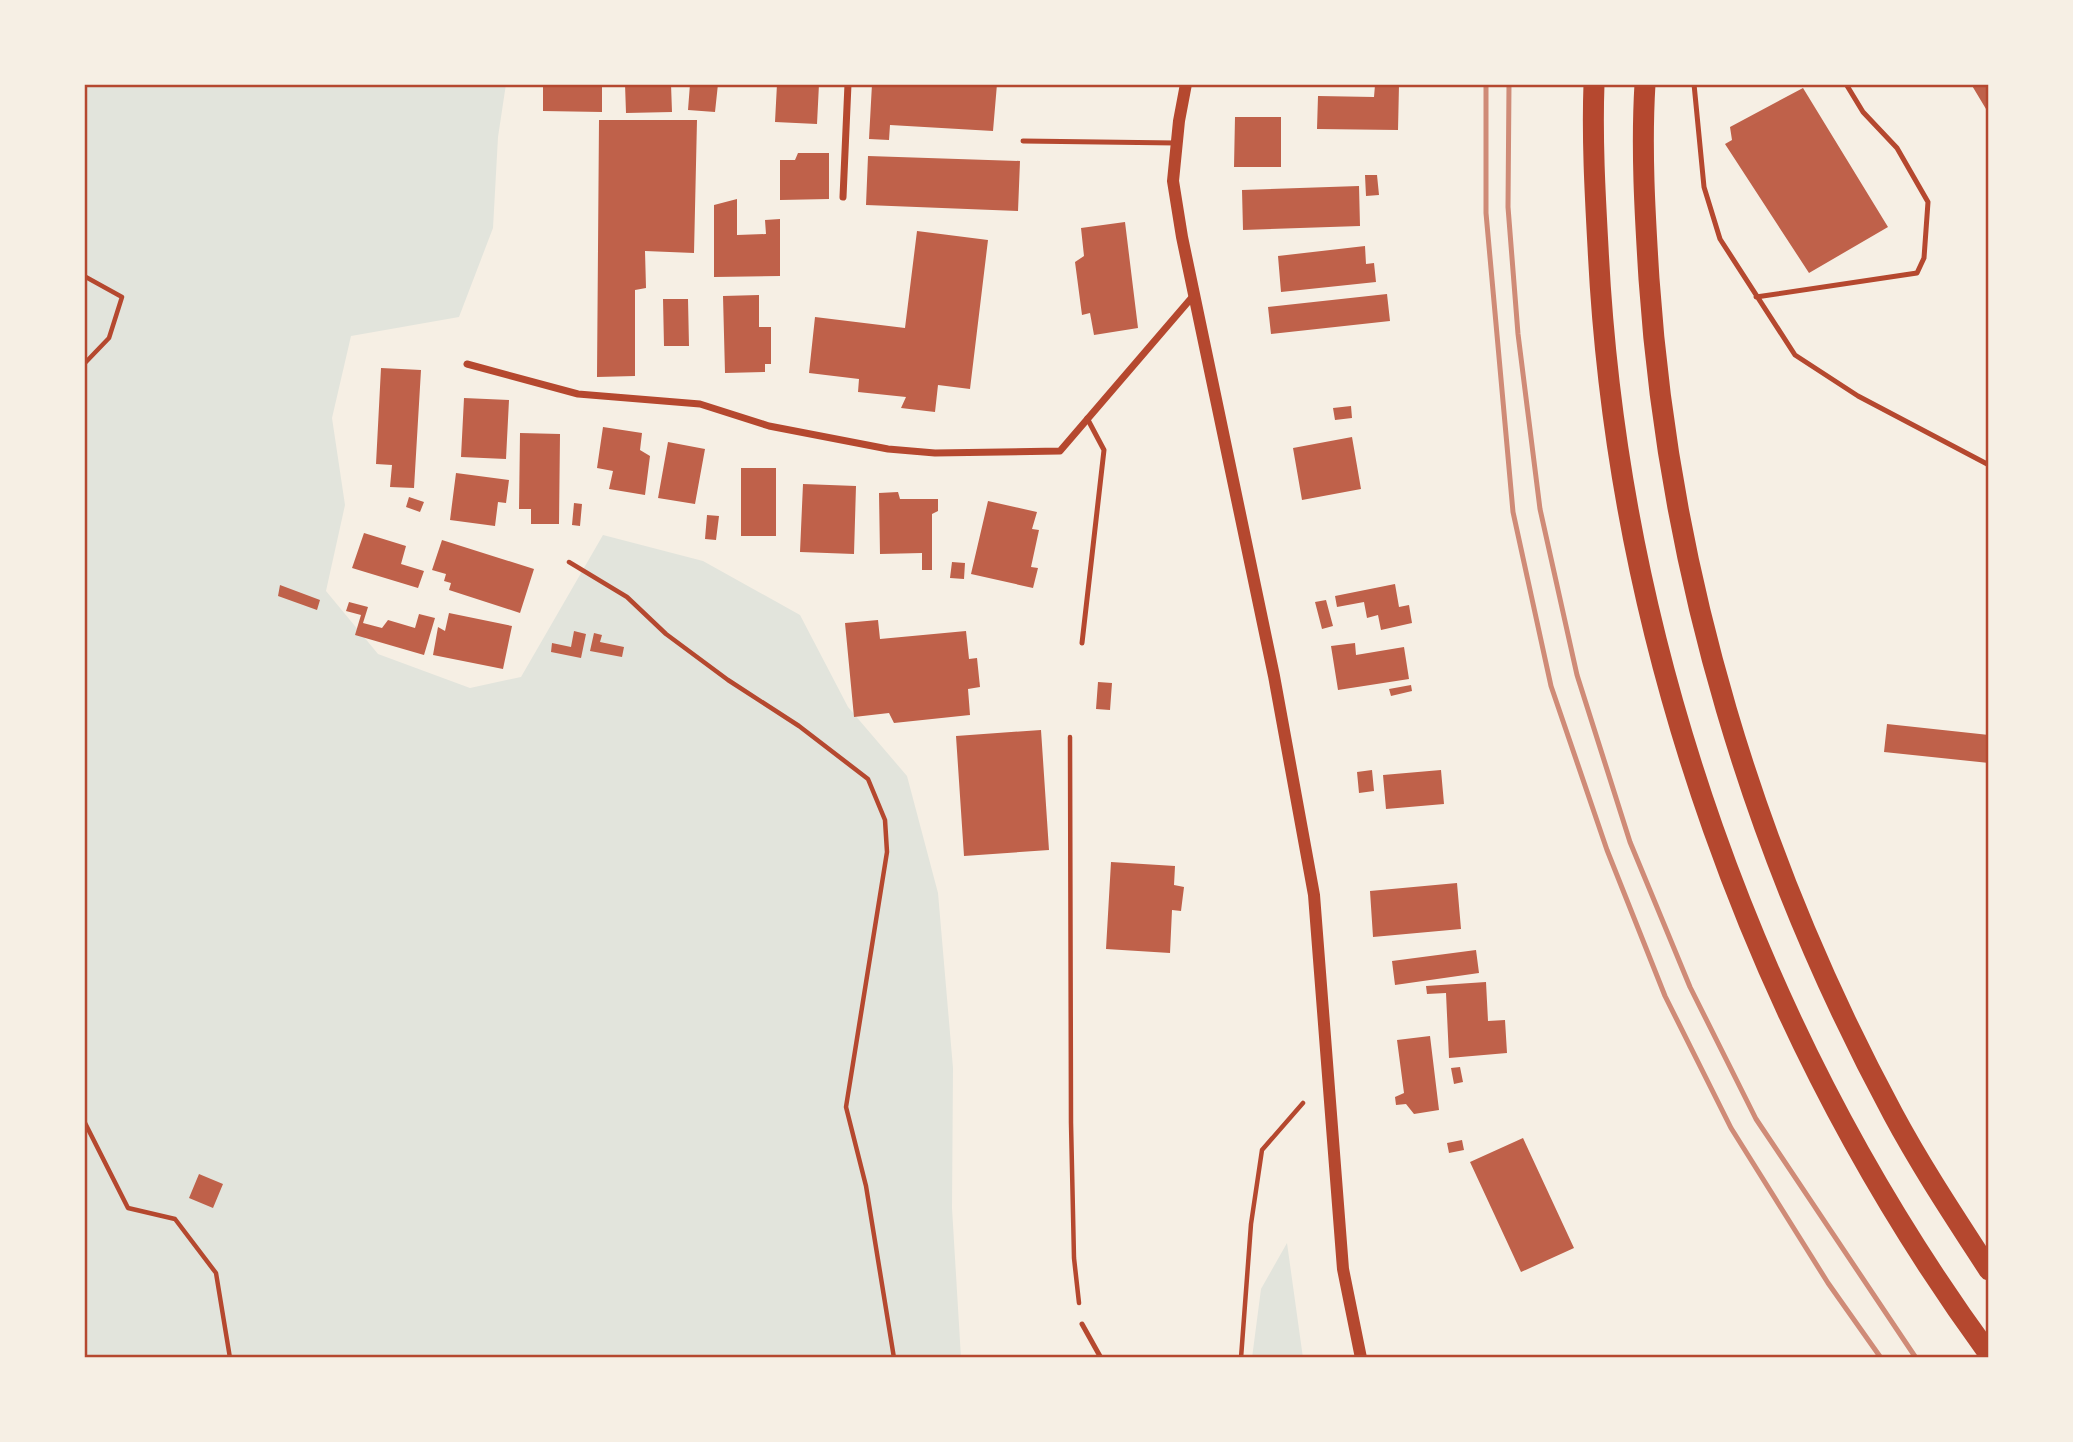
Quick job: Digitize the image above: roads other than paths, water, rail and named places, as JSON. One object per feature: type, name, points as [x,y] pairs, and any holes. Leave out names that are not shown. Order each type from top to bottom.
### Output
[{"type":"highway","points":[[1594,84],[1592,124],[1604,349],[1630,520],[1669,689],[1721,854],[1786,1011],[1865,1165],[1956,1310],[1989,1354]]},
{"type":"highway","points":[[1645,84],[1647,239],[1653,332],[1663,417],[1680,523],[1702,624],[1740,757],[1784,881],[1819,964],[1856,1041],[1894,1117],[1989,1270]]},
{"type":"street","points":[[844,197],[848,84]]},
{"type":"street","points":[[1186,84],[1173,181],[1194,295],[1274,676],[1314,895],[1342,1269],[1361,1358]]},
{"type":"street","points":[[467,364],[578,394],[700,404],[769,426],[888,449],[935,453],[1060,451],[1194,295]]},
{"type":"lane","points":[[1694,84],[1704,187],[1720,239],[1795,355],[1858,396],[1989,464]]},
{"type":"lane","points":[[1756,297],[1917,273],[1924,258],[1928,202],[1897,148],[1863,112],[1846,84]]},
{"type":"lane","points":[[1023,141],[1177,143]]},
{"type":"lane","points":[[1082,643],[1104,450],[1087,418]]},
{"type":"lane","points":[[1082,1324],[1101,1358]]},
{"type":"railway","points":[[1486,84],[1486,213],[1513,512],[1551,686],[1607,850],[1665,996],[1731,1128],[1828,1283],[1881,1358]]},
{"type":"railway","points":[[1509,84],[1508,207],[1518,334],[1540,509],[1577,675],[1630,842],[1690,987],[1756,1119],[1916,1358]]}]
